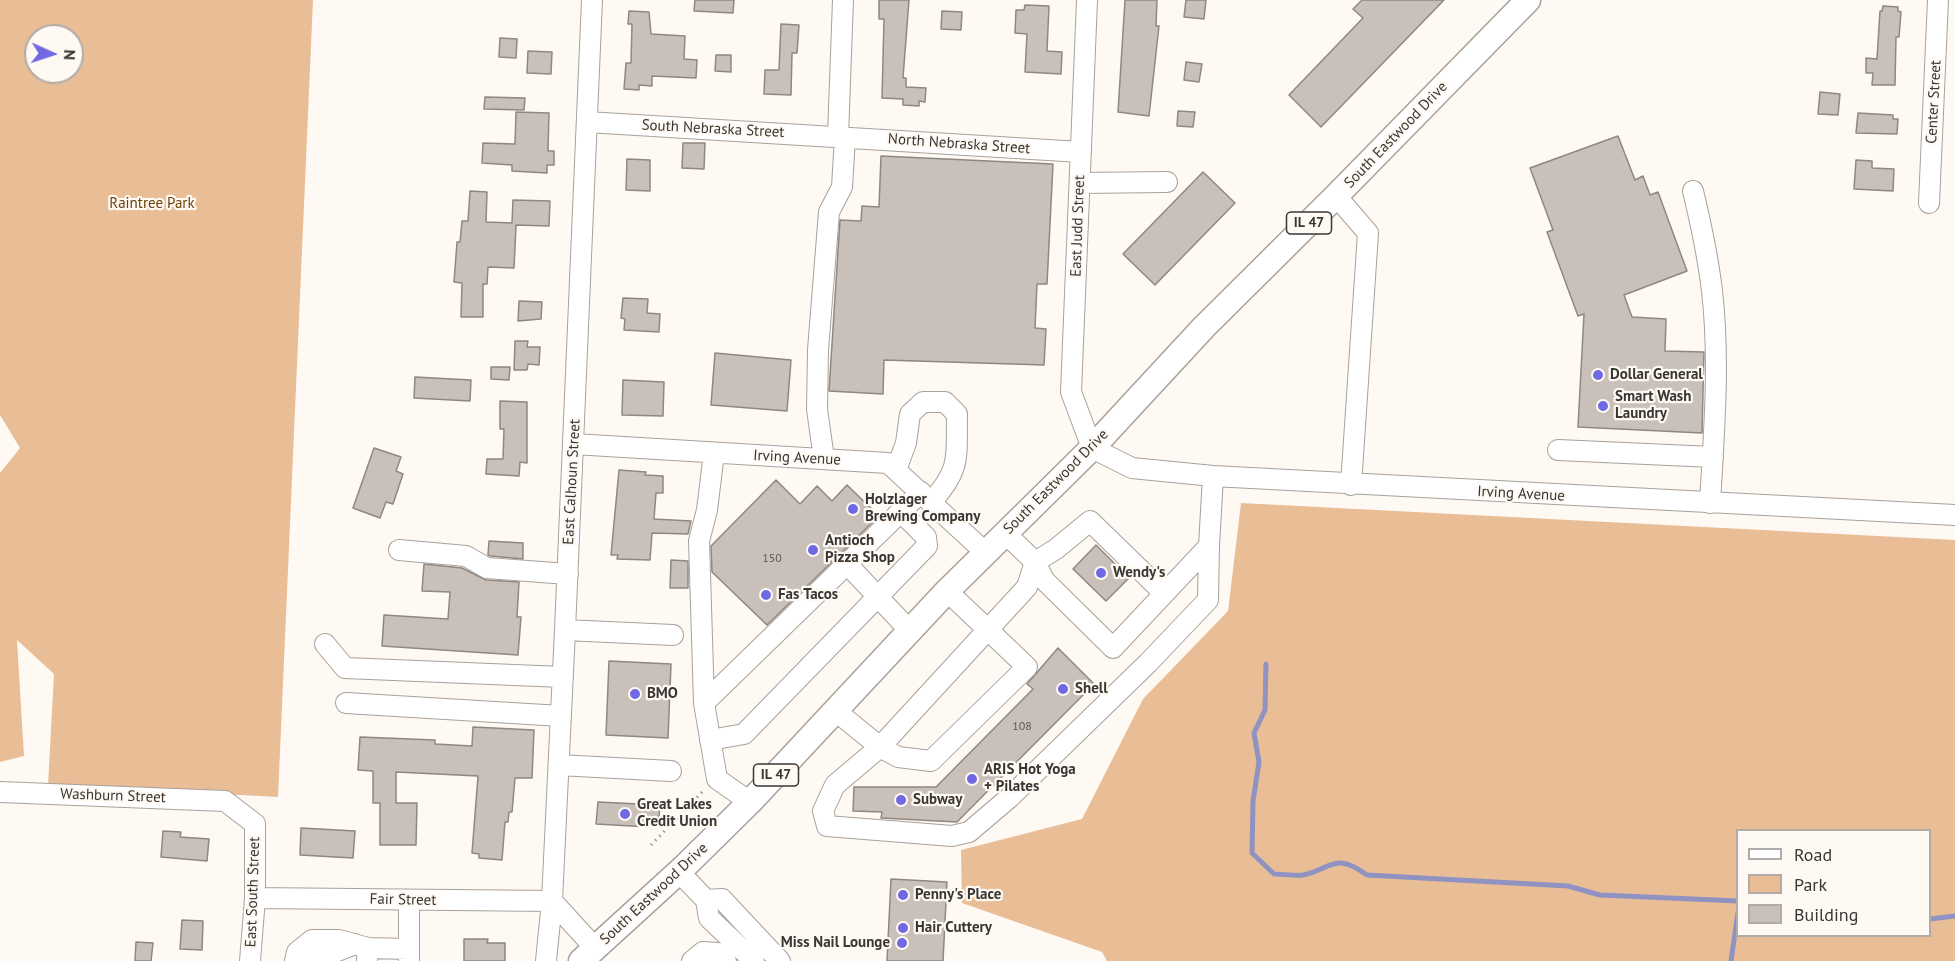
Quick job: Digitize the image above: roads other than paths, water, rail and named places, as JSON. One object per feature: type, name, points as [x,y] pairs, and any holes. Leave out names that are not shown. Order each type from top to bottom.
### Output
[{"type":"main road","name":"South Eastwood Drive","points":[[588,954],[679,872],[750,802],[837,712],[947,591],[1092,448],[1204,327],[1528,0]]},
{"type":"street","name":"East Calhoun Street","points":[[546,961],[552,901],[568,574],[592,0]]},
{"type":"street","points":[[825,459],[817,409],[818,350],[829,212],[842,187],[843,0]]},
{"type":"street","name":"East Judd Street","points":[[1087,0],[1071,392],[1092,448]]},
{"type":"street","name":"Center Street","points":[[1929,203],[1938,0]]},
{"type":"street","name":"South Nebraska Street","points":[[587,122],[842,137]]},
{"type":"street","name":"North Nebraska Street","points":[[842,137],[1081,152]]},
{"type":"street","points":[[1080,183],[1167,182]]},
{"type":"street","points":[[1693,191],[1704,238],[1712,292],[1715,365],[1710,503]]},
{"type":"street","points":[[1336,196],[1368,233],[1351,485]]},
{"type":"street","points":[[704,703],[901,512],[949,482],[956,468],[957,414],[945,402],[923,402],[910,414],[906,443],[896,470]]},
{"type":"street","name":"Irving Avenue","points":[[574,444],[888,463],[986,553]]},
{"type":"street","name":"Irving Avenue","points":[[1092,448],[1132,468],[1213,476],[1955,515]]},
{"type":"street","points":[[1558,450],[1713,457]]},
{"type":"street","points":[[714,453],[707,510],[699,541],[704,703],[717,777],[750,802]]},
{"type":"street","points":[[1164,593],[1090,521],[1056,549],[1035,562],[1027,587],[880,747],[835,785],[823,811],[827,826],[952,836],[969,832],[1009,798],[1148,663],[1208,600],[1205,550],[1213,476]]},
{"type":"street","points":[[710,740],[744,734],[879,598],[927,546],[926,537],[901,512]]},
{"type":"street","points":[[1005,532],[1035,562],[1044,580],[1113,648],[1205,550]]},
{"type":"street","points":[[399,550],[466,556],[487,568],[568,574]]},
{"type":"street","points":[[847,564],[911,632]]},
{"type":"street","points":[[837,712],[880,747],[898,757],[932,761],[1027,667],[947,591]]},
{"type":"street","points":[[565,630],[673,635]]},
{"type":"street","points":[[325,644],[345,668],[562,677]]},
{"type":"street","points":[[346,703],[561,716]]},
{"type":"street","points":[[558,765],[671,771]]},
{"type":"street","name":"Washburn Street","points":[[0,792],[225,801]]},
{"type":"street","name":"East South Street","points":[[225,801],[255,824],[255,898],[250,961]]},
{"type":"street","points":[[679,872],[705,900],[709,918],[754,961]]},
{"type":"street","name":"Fair Street","points":[[255,898],[552,901]]},
{"type":"street","points":[[705,900],[722,899],[780,961]]},
{"type":"street","points":[[312,961],[364,951],[409,955],[410,900]]},
{"type":"street","points":[[552,901],[588,954]]},
{"type":"street","points":[[295,961],[297,952],[312,940],[339,940],[364,951]]},
{"type":"street","points":[[692,961],[703,952],[718,953],[726,961]]},
{"type":"waterway","points":[[1266,664],[1265,710],[1254,733],[1259,762],[1253,801],[1252,853],[1274,874],[1303,875],[1340,863],[1347,864],[1367,875],[1568,886],[1600,895],[1736,901]]},
{"type":"waterway","points":[[1931,919],[1955,916]]},
{"type":"waterway","points":[[1731,961],[1736,926]]},
{"type":"place","name":"Dollar General","points":[[1598,375]]},
{"type":"place","name":"Smart Wash Laundry","points":[[1603,406]]},
{"type":"place","name":"Holzlager Brewing Company","points":[[853,509]]},
{"type":"place","name":"Antioch Pizza Shop","points":[[813,550]]},
{"type":"place","name":"Wendy's","points":[[1101,573]]},
{"type":"place","name":"Fas Tacos","points":[[766,595]]},
{"type":"place","name":"Shell","points":[[1063,689]]},
{"type":"place","name":"BMO","points":[[635,694]]},
{"type":"place","name":"ARIS Hot Yoga + Pilates","points":[[972,779]]},
{"type":"place","name":"Subway","points":[[901,800]]},
{"type":"place","name":"Great Lakes Credit Union","points":[[625,814]]},
{"type":"place","name":"Penny's Place","points":[[903,895]]},
{"type":"place","name":"Hair Cuttery","points":[[903,928]]},
{"type":"place","name":"Miss Nail Lounge","points":[[902,943]]},
{"type":"park label","name":"Raintree Park","points":[[152,204]]}]
